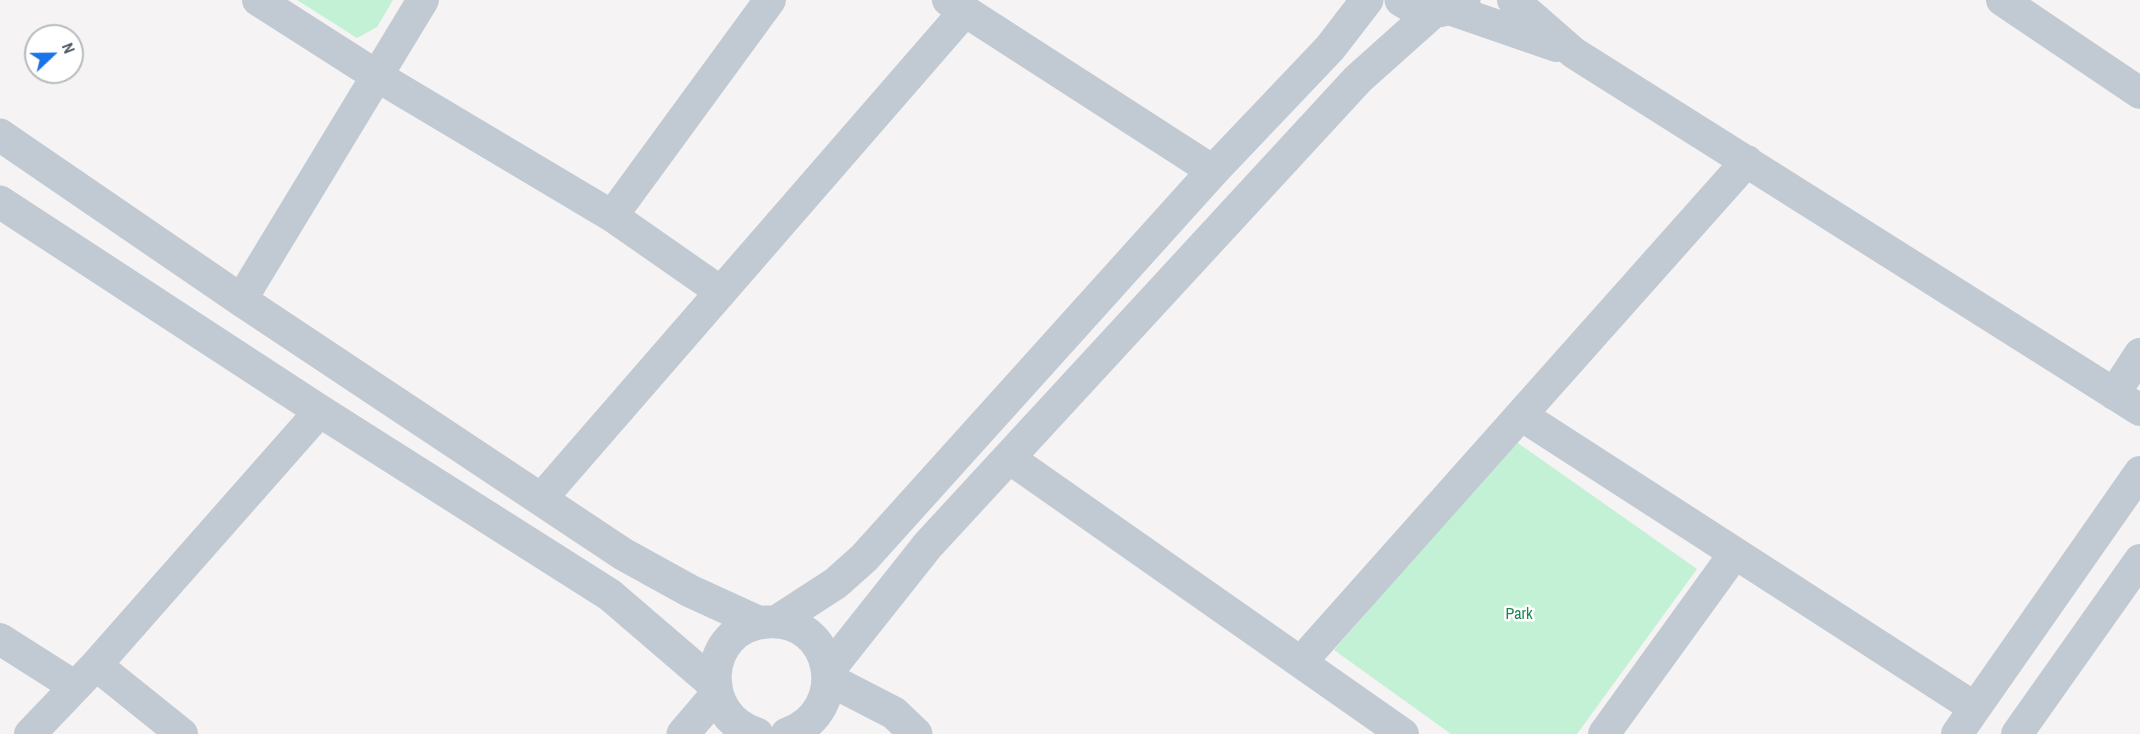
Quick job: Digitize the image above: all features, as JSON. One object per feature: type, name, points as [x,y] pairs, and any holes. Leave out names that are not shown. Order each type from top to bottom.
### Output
[{"type":"street","points":[[258,0],[377,76],[612,216],[721,292]]},
{"type":"street","points":[[241,300],[423,0]]},
{"type":"street","points":[[612,216],[770,0]]},
{"type":"street","points":[[757,734],[733,722],[723,709],[716,690],[717,661],[724,646],[736,634],[768,623],[836,583],[864,558],[1213,171],[1330,48],[1367,0]]},
{"type":"street","points":[[1401,0],[1417,9],[1449,7],[1574,52]]},
{"type":"street","points":[[1513,0],[1574,52],[2127,402],[2140,354]]},
{"type":"street","points":[[2002,0],[2140,93]]},
{"type":"street","points":[[541,499],[721,292],[957,6],[1213,171]]},
{"type":"street","points":[[828,675],[928,544],[1358,80],[1449,7]]},
{"type":"street","points":[[0,135],[241,300],[623,554],[690,591],[768,623],[799,628],[813,639],[823,654],[828,675],[823,705],[812,720],[798,730],[787,734]]},
{"type":"street","points":[[1301,662],[1747,161]]},
{"type":"street","points":[[0,202],[320,411],[610,595],[716,690]]},
{"type":"street","points":[[30,734],[85,676],[320,411]]},
{"type":"street","points":[[1521,415],[1975,708]]},
{"type":"street","points":[[1009,458],[1403,734]]},
{"type":"street","points":[[1956,734],[2140,472]]},
{"type":"street","points":[[1604,734],[1735,553]]},
{"type":"street","points":[[2018,734],[2140,560]]},
{"type":"street","points":[[0,639],[85,676],[182,734]]},
{"type":"street","points":[[828,675],[894,713],[916,734]]},
{"type":"street","points":[[683,734],[716,690]]},
{"type":"green space","points":[[297,0],[393,0],[377,27],[357,38]]},
{"type":"green space","name":"Park","points":[[1515,441],[1697,569],[1577,734],[1451,734],[1334,650]]}]
